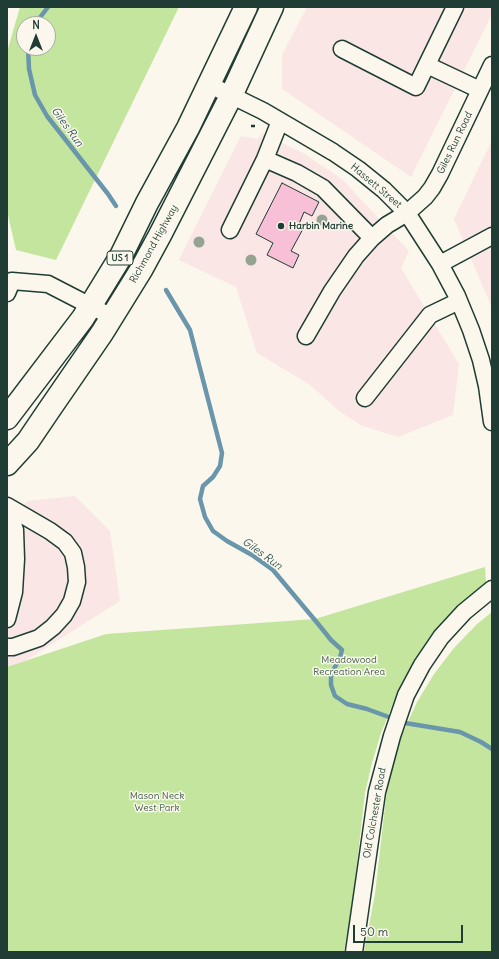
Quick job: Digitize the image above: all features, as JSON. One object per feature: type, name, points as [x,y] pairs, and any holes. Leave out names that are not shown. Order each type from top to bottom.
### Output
[{"type":"highway","name":"US 1","points":[[7,418],[83,318],[121,256],[147,203],[188,128],[246,7]]},
{"type":"highway","name":"Richmond Highway","points":[[7,464],[28,441],[98,339],[140,270],[160,235],[231,96],[272,7]]},
{"type":"street","points":[[342,49],[416,88],[455,7]]},
{"type":"street","points":[[427,65],[480,90]]},
{"type":"street","name":"Giles Run Road","points":[[306,336],[332,291],[356,256],[372,238],[387,225],[407,213],[425,197],[440,174],[492,66]]},
{"type":"street","name":"Hassett Street","points":[[208,84],[280,121],[333,152],[358,169],[384,190],[407,213],[440,264],[459,301],[471,330],[481,360],[487,386],[492,422]]},
{"type":"street","points":[[230,230],[280,121]]},
{"type":"street","points":[[264,158],[323,188],[372,238]]},
{"type":"street","points":[[440,264],[492,236]]},
{"type":"street","points":[[7,293],[12,281],[48,284],[112,317]]},
{"type":"street","points":[[365,398],[430,314],[459,301]]},
{"type":"street","points":[[7,506],[15,530],[16,559],[14,592],[7,618]]},
{"type":"street","points":[[7,506],[50,531],[65,542],[73,553],[77,582],[72,601],[64,614],[53,627],[39,638],[13,647],[7,647]]},
{"type":"street","name":"Old Colchester Road","points":[[354,952],[377,792],[392,736],[403,705],[416,675],[427,656],[441,637],[464,612],[492,589]]},
{"type":"shaded area","points":[[307,7],[492,7],[492,14],[411,177],[282,89],[282,55]]},
{"type":"shaded area","points":[[262,133],[303,153],[342,179],[409,251],[401,268],[459,364],[453,415],[398,437],[360,425],[338,410],[310,385],[257,353],[236,287],[179,260],[241,136],[258,139]]},
{"type":"shaded area","points":[[492,140],[492,308],[454,219]]},
{"type":"shaded area","points":[[75,496],[110,531],[120,601],[25,661],[7,667],[7,517],[28,501]]},
{"type":"green space","points":[[20,7],[179,7],[56,260],[16,250],[7,211],[7,52],[16,21],[16,56],[56,56],[56,16],[17,16]]},
{"type":"green space","name":"Mason Neck West Park","points":[[485,567],[486,583],[466,601],[416,662],[396,696],[381,733],[365,793],[352,907],[344,952],[7,952],[7,667],[106,634],[315,619]]},
{"type":"green space","points":[[492,612],[492,952],[364,952],[375,894],[387,789],[401,737],[417,702],[434,674],[454,648],[477,624]]},
{"type":"building","name":"Harbin Marine","points":[[282,183],[319,202],[312,216],[304,212],[299,224],[304,227],[291,251],[299,255],[293,268],[267,255],[273,243],[256,234]]},
{"type":"waterway","name":"Giles Run","points":[[41,16],[48,7]]},
{"type":"waterway","name":"Giles Run","points":[[28,56],[29,69],[35,95],[47,116],[116,206]]},
{"type":"waterway","name":"Giles Run","points":[[166,290],[190,330],[222,453],[220,466],[213,477],[203,486],[200,499],[205,517],[213,531],[273,570],[331,640],[342,650],[331,675],[331,685],[335,696],[347,704],[367,709],[405,723],[460,732],[492,749]]},
{"type":"place","name":"Harbin Marine","points":[[281,226]]},
{"type":"park label","name":"Meadowood Recreation Area","points":[[349,666]]}]
